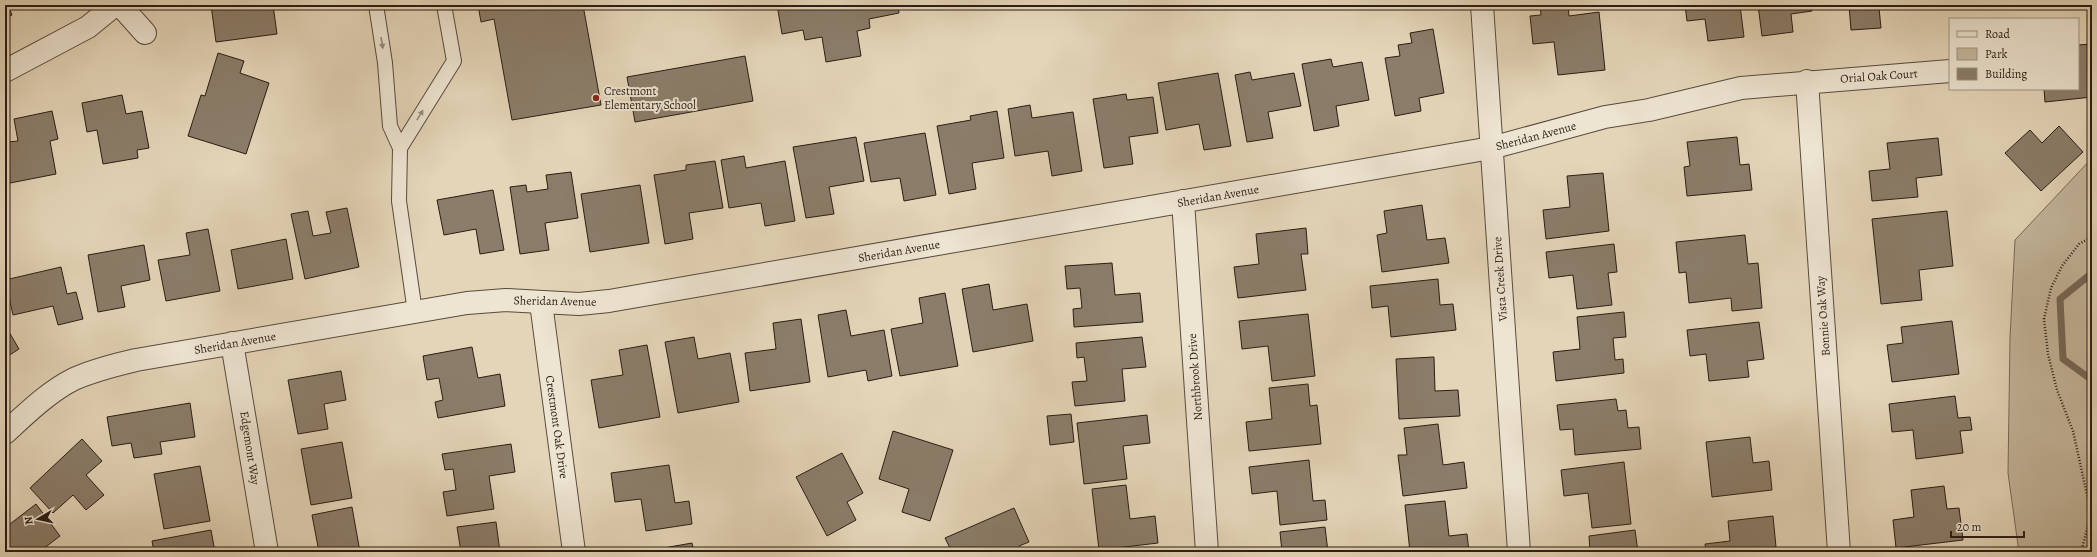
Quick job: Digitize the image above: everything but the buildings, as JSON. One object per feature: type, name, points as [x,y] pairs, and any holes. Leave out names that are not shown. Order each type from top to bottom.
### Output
[{"type":"street","points":[[5,71],[88,28],[115,5]]},
{"type":"street","points":[[120,5],[145,33]]},
{"type":"street","name":"Vista Creek Drive","points":[[1482,5],[1519,552]]},
{"type":"street","name":"Orial Oak Court","points":[[1807,81],[1949,71]]},
{"type":"street","name":"Sheridan Avenue","points":[[5,433],[48,397],[73,380],[102,368],[136,360],[467,303],[506,300],[579,304],[609,301],[1491,148],[1605,117],[1649,110],[1741,88],[1807,81]]},
{"type":"street","name":"Bonnie Oak Way","points":[[1807,81],[1839,552]]},
{"type":"street","name":"Northbrook Drive","points":[[1183,201],[1207,552]]},
{"type":"street","name":"Crestmont Oak Drive","points":[[540,303],[574,552]]},
{"type":"street","name":"Edgemont Way","points":[[232,343],[267,552]]},
{"type":"lane","points":[[376,5],[386,63],[390,126],[400,148],[400,201],[415,312]]},
{"type":"lane","points":[[400,148],[454,61],[444,5]]},
{"type":"path","points":[[2081,552],[2089,522],[2088,499],[2073,431],[2057,390],[2048,354],[2044,319],[2051,288],[2062,266],[2079,244],[2092,237]]},
{"type":"green space","points":[[2092,158],[2092,552],[2019,552],[2008,473],[2010,338],[2015,240]]},
{"type":"waterway","points":[[2092,273],[2060,299],[2063,359],[2092,380]]},
{"type":"place","name":"Crestmont Elementary School","points":[[596,98]]}]
